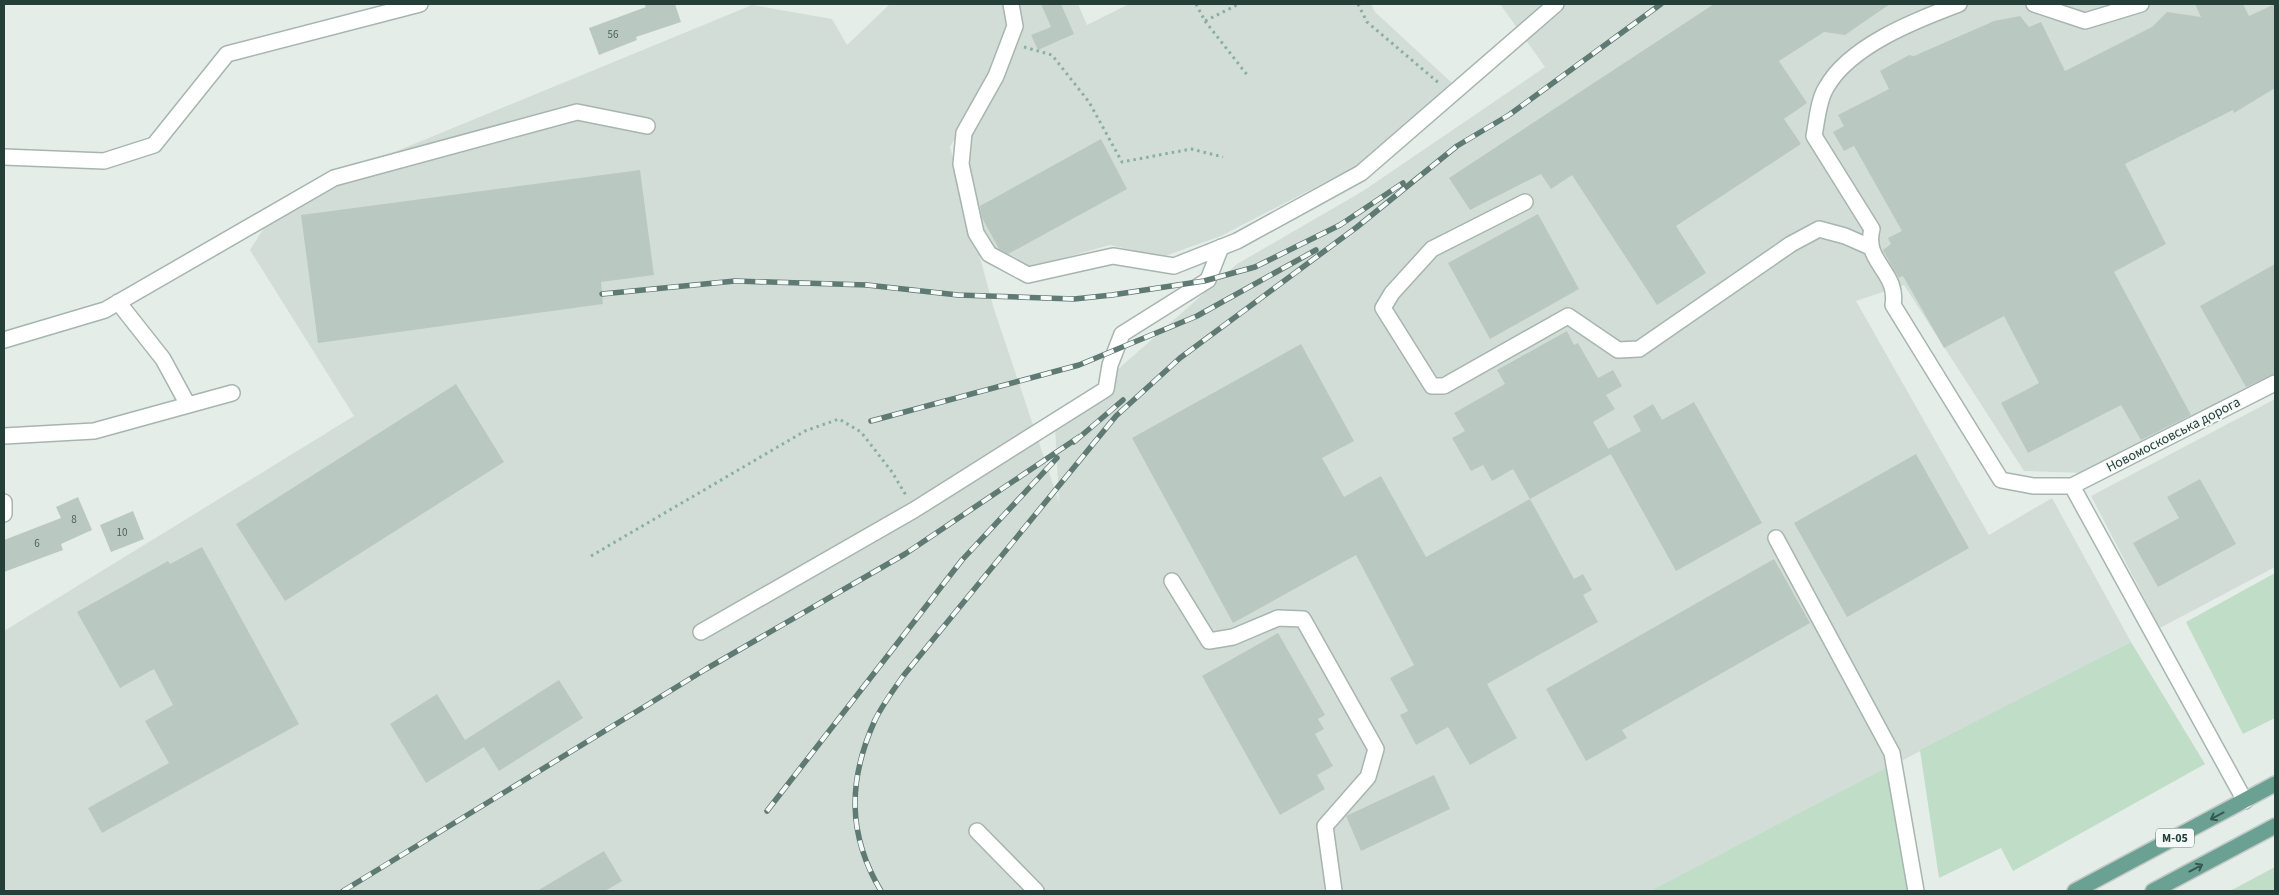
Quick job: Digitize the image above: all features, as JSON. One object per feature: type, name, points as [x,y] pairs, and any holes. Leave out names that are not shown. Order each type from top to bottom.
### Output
[{"type":"main road","name":"М-05","points":[[2075,891],[2275,784]]},
{"type":"main road","name":"М-05","points":[[2153,891],[2275,826]]},
{"type":"street","points":[[4,157],[104,161],[154,145],[227,54],[420,4]]},
{"type":"street","points":[[1011,4],[1015,26],[996,76],[964,133],[961,164],[976,233],[989,254],[1028,275],[1113,256],[1174,266],[1237,241],[1361,173],[1556,4]]},
{"type":"street","points":[[1959,4],[1903,25],[1840,66],[1824,89],[1814,136],[1872,229],[1870,247],[1895,291],[1893,305],[2001,480],[2033,486],[2072,486],[2245,801]]},
{"type":"street","points":[[2034,4],[2085,20],[2140,4]]},
{"type":"street","points":[[4,340],[105,310],[334,178],[577,112],[647,126]]},
{"type":"street","points":[[1525,202],[1432,249],[1392,293],[1383,308],[1432,386],[1444,386],[1568,316],[1618,350],[1639,348],[1791,244],[1819,229],[1845,236],[1870,247]]},
{"type":"street","points":[[701,632],[914,510],[1106,389],[1110,366],[1122,334],[1208,280],[1221,248]]},
{"type":"street","points":[[118,302],[163,359],[188,405]]},
{"type":"street","name":"Новомосковська дорога","points":[[2072,486],[2275,383]]},
{"type":"street","points":[[4,436],[94,430],[232,393]]},
{"type":"street","points":[[4,502],[4,514]]},
{"type":"street","points":[[1776,538],[1892,753],[1916,891]]},
{"type":"street","points":[[1172,582],[1209,642],[1233,637],[1278,618],[1303,619],[1376,749],[1368,777],[1325,826],[1334,891]]},
{"type":"street","points":[[977,830],[1036,891]]},
{"type":"path","points":[[1196,4],[1205,21],[1248,76]]},
{"type":"path","points":[[1205,21],[1239,4]]},
{"type":"path","points":[[1358,4],[1367,22],[1452,94]]},
{"type":"path","points":[[1010,40],[1030,50],[1052,55],[1089,102],[1122,162],[1190,148],[1223,157]]},
{"type":"path","points":[[591,556],[805,431],[840,419],[861,432],[892,472],[914,510]]},
{"type":"shaded area","points":[[890,4],[1005,4],[1009,31],[990,78],[950,147],[994,309],[1059,502],[1055,425],[1237,264],[1363,191],[1545,67],[1500,4],[2275,4],[2275,377],[2083,473],[2024,471],[1904,285],[1856,301],[1989,535],[2052,498],[2131,642],[1650,891],[4,891],[4,631],[354,416],[250,250],[283,198],[752,5],[832,19],[847,45]]},
{"type":"shaded area","points":[[1015,4],[1078,4],[1087,25],[1129,4],[1371,4],[1375,12],[1452,83],[1362,163],[1221,236],[1162,257],[1110,245],[1027,268],[992,251],[980,230],[965,160],[968,136]]},
{"type":"shaded area","points":[[2275,399],[2275,567],[2160,628],[2091,496]]},
{"type":"green space","points":[[2275,573],[2275,718],[2243,734],[2186,622]]},
{"type":"green space","points":[[2131,642],[2205,764],[2013,871],[2001,848],[1939,878],[1920,750]]},
{"type":"green space","points":[[1892,765],[1911,891],[1650,891]]},
{"type":"green space","points":[[2275,867],[2275,891],[2230,891]]},
{"type":"building","points":[[644,4],[675,4],[681,22],[636,37],[637,40],[599,55],[589,28],[646,7]]},
{"type":"building","points":[[1041,4],[1061,4],[1074,34],[1038,50],[1031,35],[1051,27]]},
{"type":"building","points":[[1714,4],[1890,4],[1845,35],[1824,32],[1779,61],[1807,103],[1784,119],[1801,144],[1676,226],[1706,273],[1657,305],[1572,175],[1551,189],[1541,174],[1470,210],[1449,178]]},
{"type":"building","points":[[2195,4],[2243,4],[2249,16],[2275,4],[2275,88],[2234,113],[2233,110],[2125,164],[2166,244],[2114,272],[2191,415],[2141,440],[2121,405],[2028,453],[2001,403],[2039,383],[2004,316],[1944,348],[1903,276],[1899,278],[1883,250],[1891,244],[1888,238],[1902,231],[1854,146],[1844,151],[1833,132],[1844,126],[1838,115],[1889,89],[1880,71],[1909,55],[1914,56],[1994,21],[2020,16],[2029,27],[2041,22],[2065,71],[2152,27],[2167,12],[2201,17]]},
{"type":"building","points":[[1101,139],[1127,189],[1008,254],[999,249],[982,218],[980,206]]},
{"type":"building","points":[[640,170],[654,275],[601,282],[603,304],[318,343],[301,215]]},
{"type":"building","points":[[1538,214],[1579,289],[1490,339],[1448,263]]},
{"type":"building","points":[[2275,264],[2275,374],[2246,387],[2200,306]]},
{"type":"building","points":[[1567,331],[1574,345],[1578,343],[1598,378],[1613,370],[1622,386],[1606,395],[1615,409],[1593,422],[1611,454],[1530,499],[1513,469],[1492,481],[1483,465],[1471,471],[1452,438],[1465,431],[1454,413],[1505,384],[1497,370]]},
{"type":"building","points":[[1301,344],[1354,441],[1322,458],[1344,497],[1381,476],[1426,557],[1530,499],[1574,579],[1583,574],[1592,590],[1583,595],[1598,622],[1487,684],[1517,738],[1470,765],[1448,727],[1416,745],[1400,715],[1408,711],[1390,678],[1414,665],[1356,555],[1233,623],[1132,438]]},
{"type":"building","points":[[456,384],[504,462],[285,601],[236,524]]},
{"type":"building","points":[[1694,402],[1762,523],[1676,571],[1608,449],[1641,431],[1633,416],[1653,404],[1662,420]]},
{"type":"building","points":[[1916,454],[1969,548],[1847,617],[1794,523]]},
{"type":"building","points":[[2200,479],[2236,544],[2158,587],[2133,543],[2179,518],[2167,497]]},
{"type":"building","points":[[78,497],[92,530],[61,544],[63,550],[4,572],[4,540],[61,518],[56,507]]},
{"type":"building","points":[[133,511],[144,539],[111,552],[100,525]]},
{"type":"building","points":[[202,547],[299,724],[102,833],[88,808],[169,763],[145,721],[173,705],[154,669],[120,688],[77,612],[168,561],[170,564]]},
{"type":"building","points":[[1774,559],[1810,623],[1622,730],[1627,738],[1586,761],[1546,689]]},
{"type":"building","points":[[1278,633],[1325,715],[1318,719],[1324,729],[1315,734],[1333,766],[1317,775],[1325,789],[1280,815],[1202,676]]},
{"type":"building","points":[[559,680],[583,718],[499,771],[484,747],[426,783],[390,724],[437,694],[465,740]]},
{"type":"building","points":[[1434,775],[1450,809],[1361,851],[1346,816]]},
{"type":"building","points":[[604,851],[622,881],[605,891],[537,891]]},
{"type":"railway","points":[[881,891],[862,849],[855,807],[856,785],[860,764],[875,720],[904,675],[1116,416],[1180,358],[1357,227],[1457,146],[1509,115],[1661,4]]},
{"type":"railway","points":[[602,294],[735,281],[867,285],[958,295],[1074,299],[1112,295],[1204,281],[1255,267],[1340,225],[1403,183]]},
{"type":"railway","points":[[871,421],[1079,365],[1197,316],[1316,250]]},
{"type":"railway","points":[[1074,442],[1123,400]]},
{"type":"railway","points":[[343,891],[706,669],[905,554],[1079,437]]},
{"type":"railway","points":[[767,811],[962,560],[1057,458]]}]
